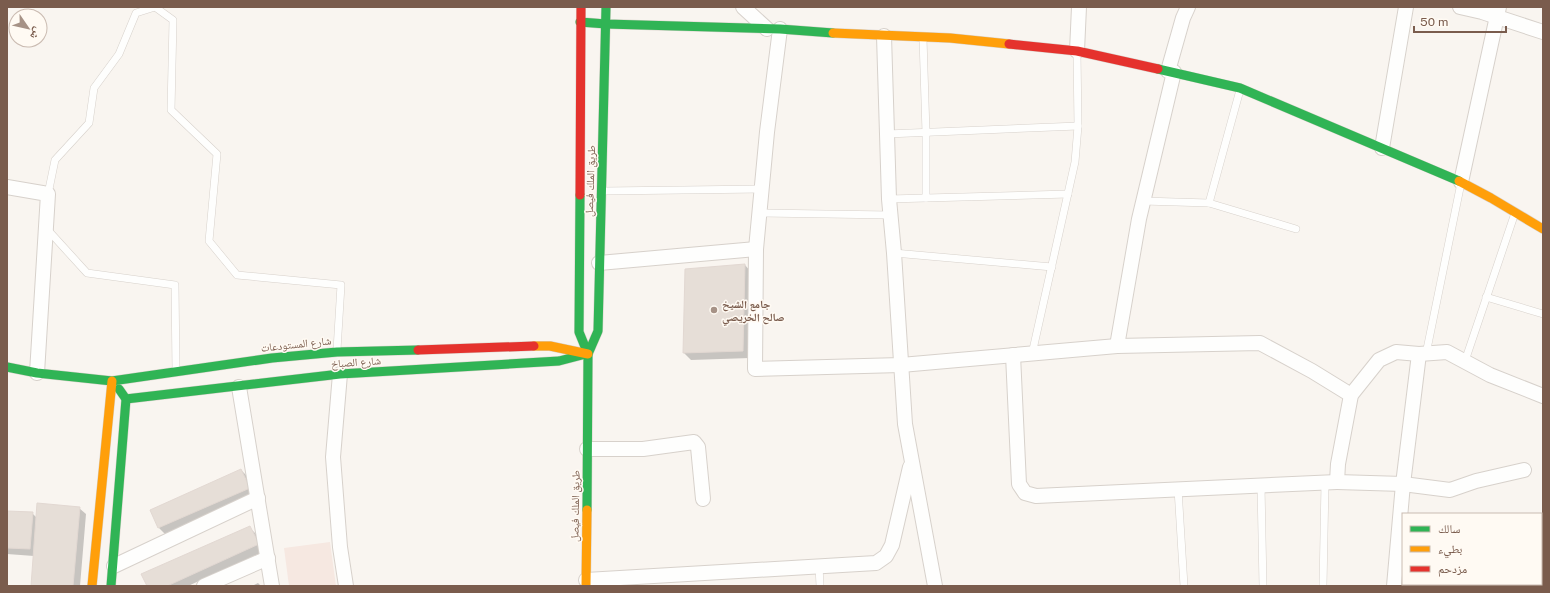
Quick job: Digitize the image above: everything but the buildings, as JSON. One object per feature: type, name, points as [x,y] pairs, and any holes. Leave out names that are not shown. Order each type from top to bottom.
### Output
[{"type":"street","name":"طريق الملك فيصل","points":[[581,7],[579,332],[588,354],[586,583]]},
{"type":"street","name":"طريق الملك فيصل","points":[[588,354],[598,331],[606,7]]},
{"type":"street","points":[[743,7],[773,29]]},
{"type":"street","points":[[1077,51],[1079,7]]},
{"type":"street","points":[[1117,346],[1143,201],[1183,18],[1188,7]]},
{"type":"street","points":[[1382,148],[1406,7]]},
{"type":"street","points":[[1460,7],[1498,12],[1543,32]]},
{"type":"street","points":[[1461,182],[1498,12]]},
{"type":"street","points":[[580,22],[773,29],[923,38],[950,38],[1077,51],[1171,71],[1240,88],[1382,148],[1461,182],[1543,229]]},
{"type":"street","points":[[773,29],[767,132],[756,249],[755,369],[901,365],[1117,346],[1260,343],[1312,371],[1351,395]]},
{"type":"street","points":[[884,36],[889,199],[894,253],[904,424],[935,586]]},
{"type":"street","points":[[7,186],[48,194],[37,374]]},
{"type":"street","points":[[599,263],[756,249]]},
{"type":"street","name":"شارع المستودعات","points":[[7,366],[37,374],[112,381],[272,358],[337,352],[550,346],[588,354]]},
{"type":"street","points":[[1331,483],[1338,464],[1351,395],[1379,360],[1396,352],[1422,354],[1447,352],[1490,375],[1543,396]]},
{"type":"street","name":"شارع الصباخ","points":[[126,399],[340,374],[558,361],[588,354]]},
{"type":"street","points":[[1394,586],[1403,484],[1422,354]]},
{"type":"street","points":[[1012,355],[1019,484],[1025,493],[1036,496],[1331,483],[1403,484],[1450,490],[1476,480],[1524,470]]},
{"type":"street","points":[[340,374],[333,458],[340,547],[346,586]]},
{"type":"street","points":[[111,586],[114,566],[126,399],[112,381]]},
{"type":"street","points":[[92,586],[112,381]]},
{"type":"street","points":[[239,387],[272,586]]},
{"type":"street","points":[[587,449],[643,449],[694,442],[698,447],[703,499]]},
{"type":"street","points":[[586,583],[626,582],[819,566],[876,563],[886,556],[892,545],[911,463]]},
{"type":"street","points":[[114,566],[258,498]]},
{"type":"street","points":[[204,586],[268,558]]},
{"type":"lane","points":[[48,194],[55,160],[89,122],[94,88],[120,54],[136,13],[155,7],[173,20],[171,110],[216,154],[209,242],[237,275],[341,285],[337,352]]},
{"type":"lane","points":[[923,38],[926,133],[926,198]]},
{"type":"lane","points":[[1032,354],[1075,162],[1078,126],[1077,51]]},
{"type":"lane","points":[[1209,203],[1240,88]]},
{"type":"lane","points":[[887,134],[1078,126]]},
{"type":"lane","points":[[1422,354],[1461,182]]},
{"type":"lane","points":[[601,191],[762,189]]},
{"type":"lane","points":[[889,199],[1068,194]]},
{"type":"lane","points":[[1143,201],[1209,203],[1296,229]]},
{"type":"lane","points":[[759,213],[890,215]]},
{"type":"lane","points":[[1465,361],[1515,213]]},
{"type":"lane","points":[[47,229],[87,273],[175,285],[176,371]]},
{"type":"lane","points":[[894,253],[1052,267]]},
{"type":"lane","points":[[1486,297],[1543,314]]},
{"type":"lane","points":[[1323,586],[1331,483]]},
{"type":"lane","points":[[1260,486],[1263,586]]},
{"type":"lane","points":[[1178,490],[1184,586]]},
{"type":"lane","points":[[819,566],[820,586]]},
{"type":"shaded area","points":[[330,542],[336,586],[289,586],[284,548]]},
{"type":"traffic: fast","points":[[588,354],[598,331],[606,7]]},
{"type":"traffic: fast","points":[[580,22],[780,29],[833,33]]},
{"type":"traffic: fast","points":[[1158,69],[1240,88],[1459,181]]},
{"type":"traffic: fast","points":[[580,195],[579,332],[588,354],[587,510]]},
{"type":"traffic: fast","points":[[7,367],[37,373],[112,381],[272,358],[337,352],[418,350]]},
{"type":"traffic: fast","points":[[126,399],[340,374],[559,361],[582,355]]},
{"type":"traffic: fast","points":[[111,586],[126,399],[119,389]]},
{"type":"traffic: slow","points":[[833,33],[950,38],[1009,44]]},
{"type":"traffic: slow","points":[[1459,181],[1543,229]]},
{"type":"traffic: slow","points":[[534,346],[550,346],[588,354]]},
{"type":"traffic: slow","points":[[92,586],[112,381]]},
{"type":"traffic: slow","points":[[586,586],[587,510]]},
{"type":"traffic: jam","points":[[580,195],[581,7]]},
{"type":"traffic: jam","points":[[1009,44],[1077,51],[1158,69]]},
{"type":"traffic: jam","points":[[418,350],[534,346]]},
{"type":"place","name":"جامع الشيخ صالح الخريصي","points":[[714,310]]}]
